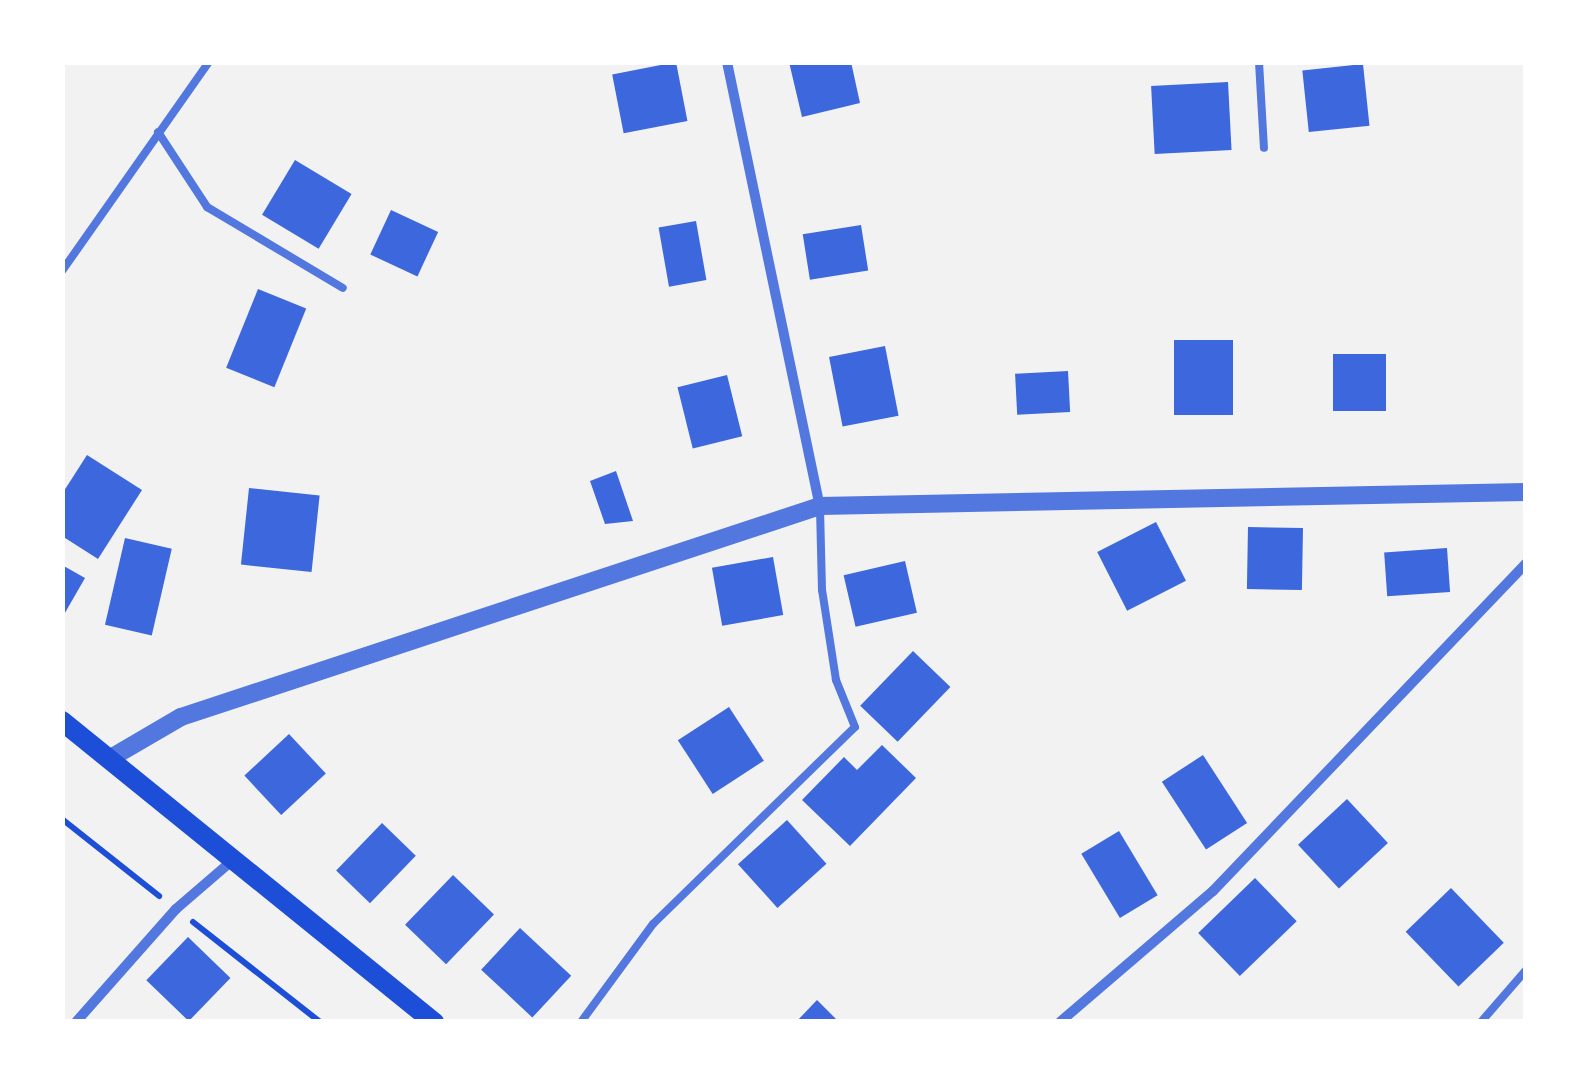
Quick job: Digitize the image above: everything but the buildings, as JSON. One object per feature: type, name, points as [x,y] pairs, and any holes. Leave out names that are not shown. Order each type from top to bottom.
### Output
[{"type":"main road","points":[[62,721],[434,1022]]},
{"type":"street","points":[[726,62],[820,506]]},
{"type":"street","points":[[109,759],[181,717],[820,506],[1526,492]]},
{"type":"street","points":[[1060,1022],[1212,891],[1526,562]]},
{"type":"street","points":[[76,1022],[176,909],[234,859]]},
{"type":"lane","points":[[62,271],[209,62]]},
{"type":"lane","points":[[1258,62],[1264,148]]},
{"type":"lane","points":[[158,132],[207,208],[344,288]]},
{"type":"lane","points":[[582,1022],[654,924],[855,727],[836,680],[822,590],[820,506]]},
{"type":"lane","points":[[1481,1022],[1526,970]]}]
